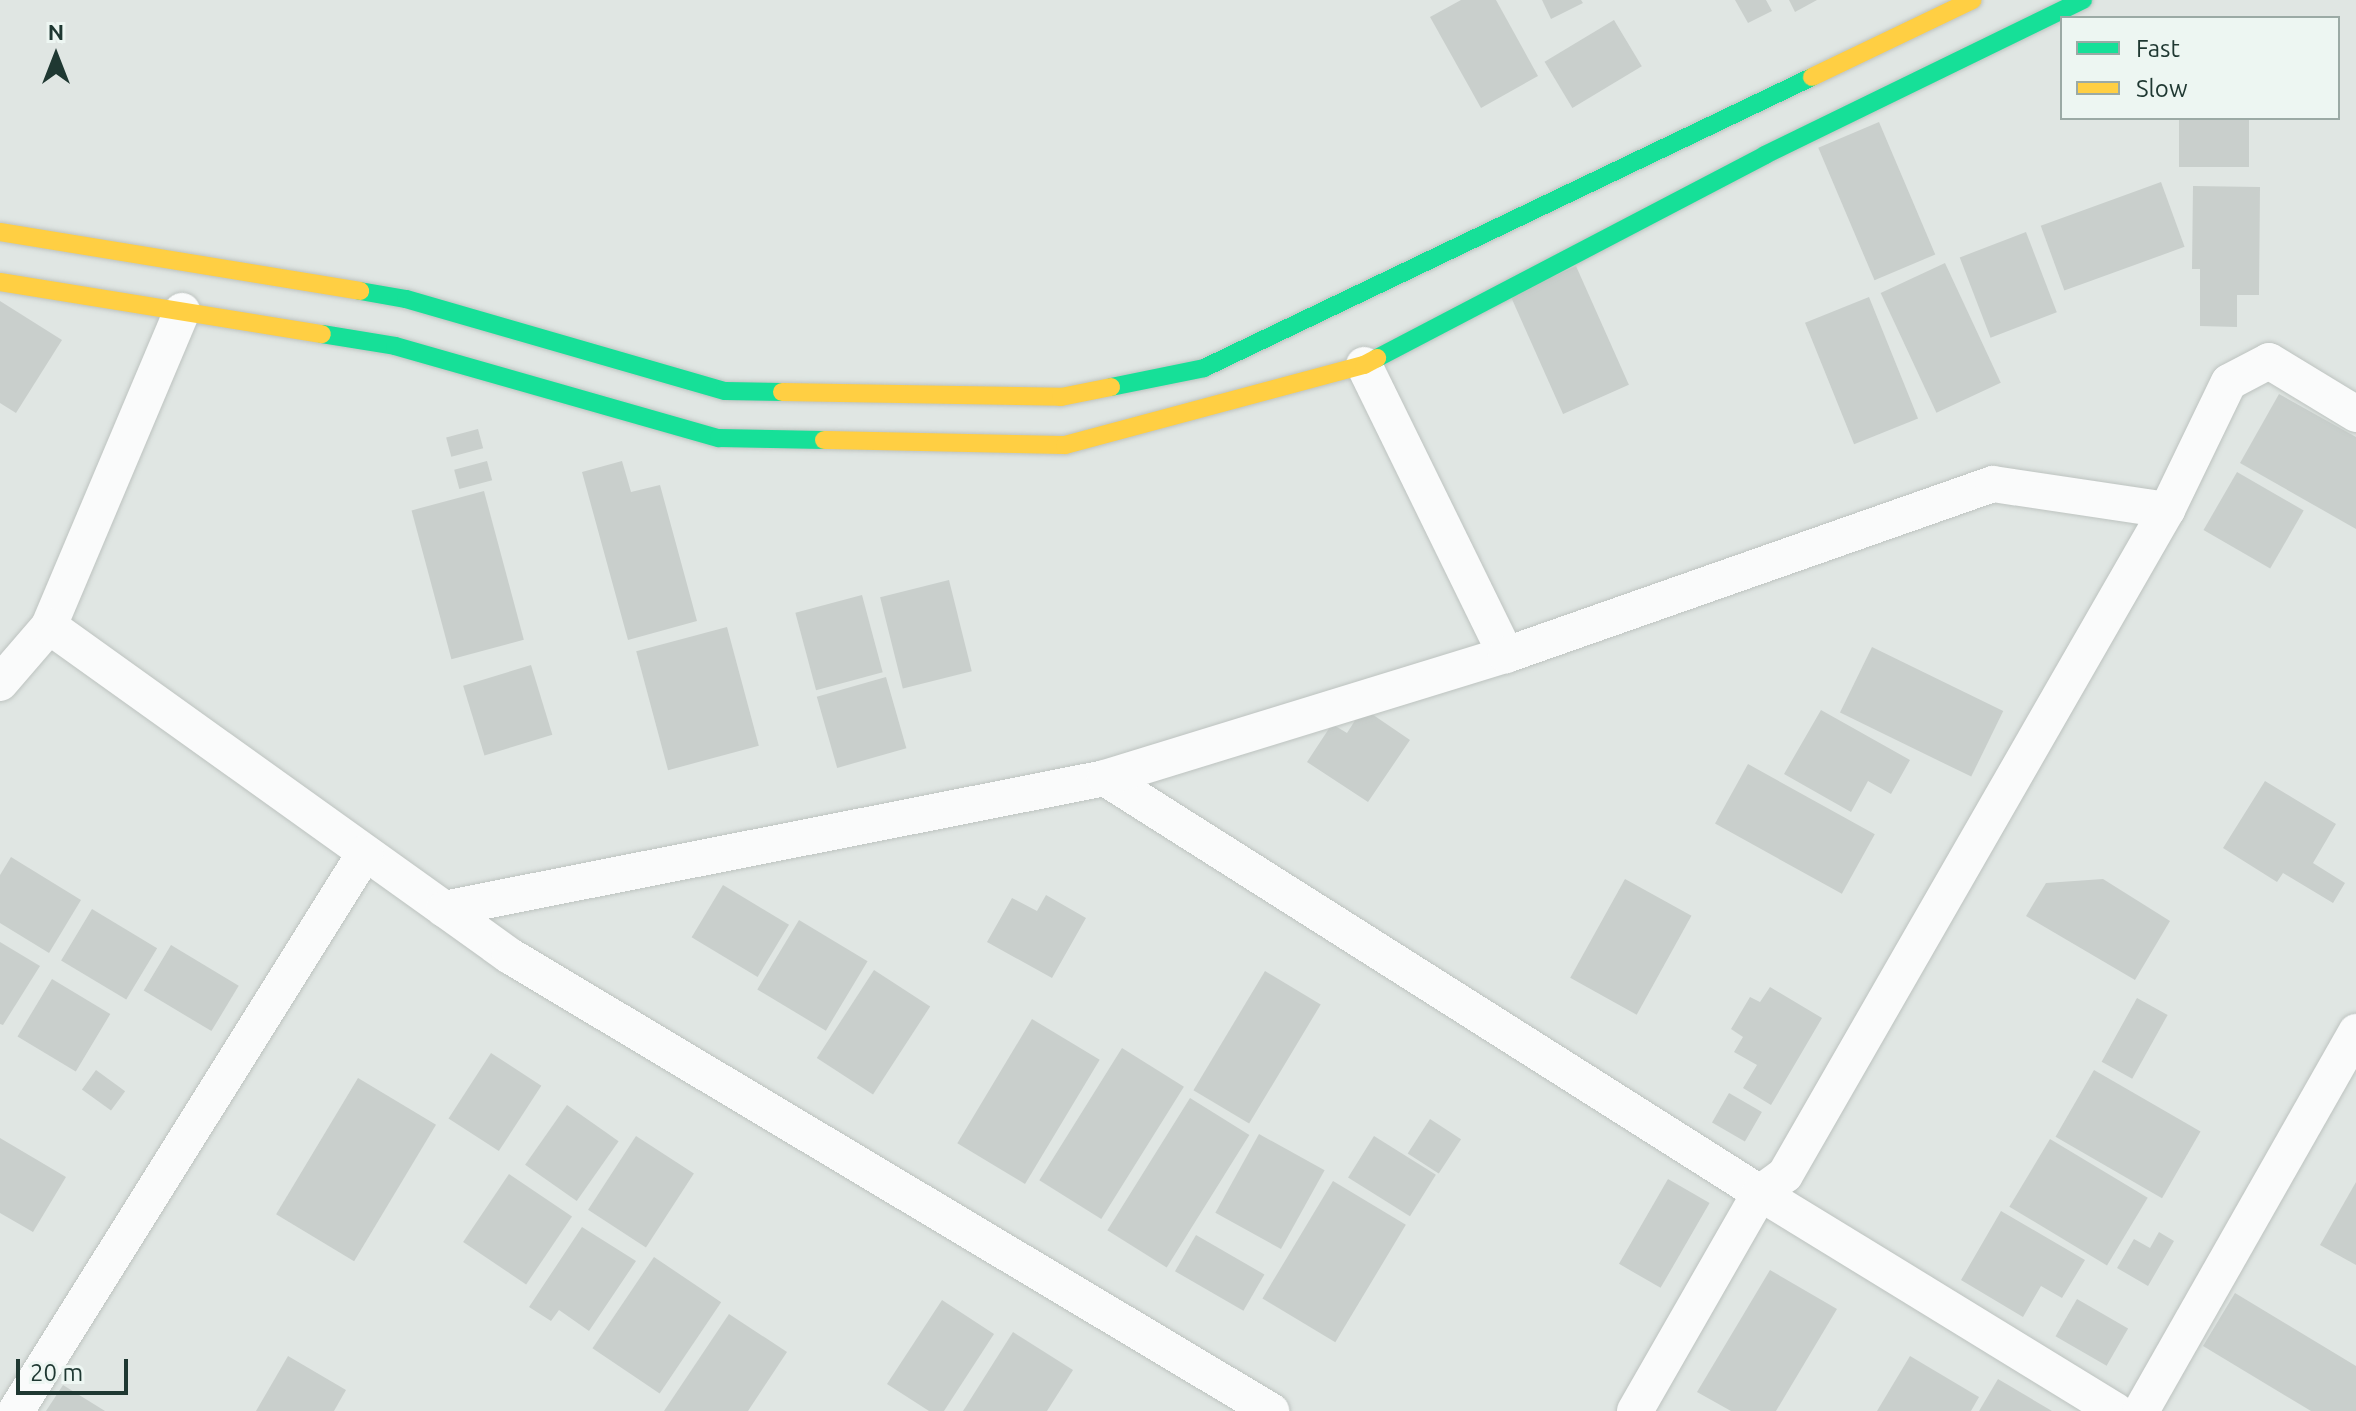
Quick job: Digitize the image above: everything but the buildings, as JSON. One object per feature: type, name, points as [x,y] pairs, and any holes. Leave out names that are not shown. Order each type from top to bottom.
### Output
[{"type":"street","points":[[0,232],[406,299],[725,391],[1061,397],[1204,368],[1973,0]]},
{"type":"street","points":[[0,282],[395,346],[719,438],[1065,445],[1364,365],[1765,155],[2083,0]]},
{"type":"street","points":[[0,683],[49,626],[182,311]]},
{"type":"street","points":[[1635,1411],[1760,1193],[1785,1175],[2167,510],[2229,382],[2269,361],[2356,414]]},
{"type":"street","points":[[1364,365],[1506,655]]},
{"type":"street","points":[[444,909],[1105,778],[1506,655],[1993,484],[2167,510]]},
{"type":"street","points":[[49,626],[510,956],[1271,1411]]},
{"type":"street","points":[[1105,778],[1760,1193],[2116,1411]]},
{"type":"street","points":[[16,1411],[365,853]]},
{"type":"street","points":[[2141,1411],[2356,1032]]},
{"type":"traffic: fast","points":[[1377,358],[1765,155],[2083,0]]},
{"type":"traffic: fast","points":[[1111,387],[1204,368],[1812,77]]},
{"type":"traffic: fast","points":[[360,291],[406,299],[725,391],[782,392]]},
{"type":"traffic: fast","points":[[322,334],[395,346],[719,438],[824,440]]},
{"type":"traffic: slow","points":[[1812,77],[1973,0]]},
{"type":"traffic: slow","points":[[0,232],[360,291]]},
{"type":"traffic: slow","points":[[0,282],[322,334]]},
{"type":"traffic: slow","points":[[824,440],[1065,445],[1364,365],[1377,358]]},
{"type":"traffic: slow","points":[[782,392],[1061,397],[1111,387]]}]
